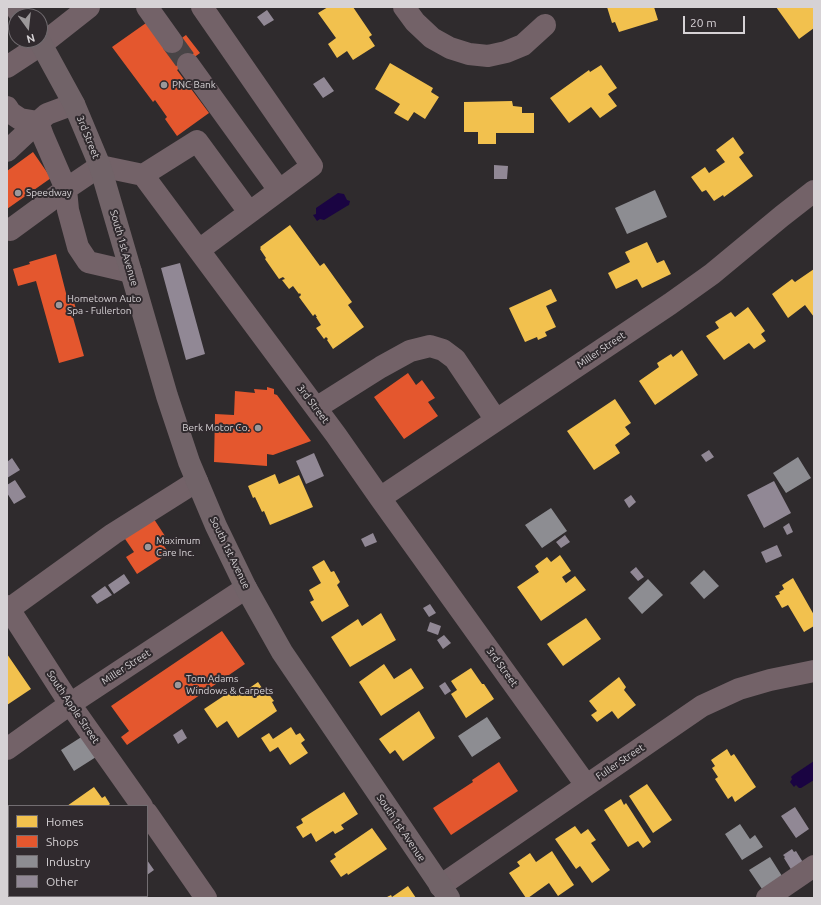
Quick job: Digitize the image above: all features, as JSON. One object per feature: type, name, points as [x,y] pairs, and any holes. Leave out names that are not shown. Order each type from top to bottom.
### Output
[{"type":"main road","name":"3rd Street","points":[[43,48],[74,104],[100,166]]},
{"type":"main road","name":"South 1st Avenue","points":[[100,166],[167,396],[189,462],[216,526],[246,588],[282,652],[444,892]]},
{"type":"street","points":[[48,36],[90,7]]},
{"type":"street","points":[[146,7],[172,42]]},
{"type":"street","points":[[199,250],[312,166],[202,7]]},
{"type":"street","points":[[404,7],[414,22],[432,38],[450,48],[469,54],[488,56],[506,52],[524,45],[545,26]]},
{"type":"street","points":[[7,67],[32,48]]},
{"type":"street","points":[[188,64],[279,190]]},
{"type":"street","points":[[7,151],[47,114],[74,104]]},
{"type":"street","points":[[7,107],[11,113],[20,119],[38,122]]},
{"type":"street","points":[[38,122],[42,136],[66,189],[68,210],[78,247],[88,262],[131,272]]},
{"type":"street","points":[[143,176],[197,141],[249,212]]},
{"type":"street","points":[[10,230],[100,166]]},
{"type":"street","name":"3rd Street","points":[[100,166],[143,176],[316,408],[586,785]]},
{"type":"street","name":"Miller Street","points":[[380,498],[670,304],[712,274],[814,191]]},
{"type":"street","points":[[316,408],[380,367],[410,351],[430,346],[442,350],[455,360],[496,420]]},
{"type":"street","points":[[8,607],[112,534],[197,481]]},
{"type":"street","name":"Miller Street","points":[[7,749],[70,704],[246,588]]},
{"type":"street","name":"South Apple Street","points":[[8,607],[70,704],[141,805]]},
{"type":"street","name":"Fuller Street","points":[[444,892],[586,785],[702,706],[739,689],[770,680],[814,671]]},
{"type":"street","points":[[148,814],[206,898]]},
{"type":"street","points":[[767,898],[814,866]]},
{"type":"shaded area","points":[[338,193],[344,194],[347,200],[350,201],[349,205],[324,220],[320,219],[317,221],[313,215],[316,214],[316,208]]},
{"type":"shaded area","points":[[814,761],[814,780],[801,788],[796,785],[794,787],[790,782],[792,779],[791,777]]},
{"type":"building: Homes","points":[[328,7],[353,7],[372,35],[369,37],[375,46],[353,60],[347,51],[337,58],[328,44],[336,38],[318,13]]},
{"type":"building: Homes","points":[[607,7],[654,7],[658,20],[619,32],[615,22],[612,23]]},
{"type":"building: Homes","points":[[776,7],[813,7],[814,28],[799,39]]},
{"type":"building: Homes","points":[[390,63],[433,88],[431,92],[439,97],[425,119],[414,112],[408,121],[394,113],[400,104],[375,89]]},
{"type":"building: Homes","points":[[601,65],[617,88],[608,94],[617,106],[600,118],[591,107],[569,123],[550,98],[589,70],[590,72]]},
{"type":"building: Homes","points":[[512,101],[513,106],[522,107],[522,113],[534,113],[534,133],[496,133],[496,144],[478,144],[478,132],[464,132],[464,102]]},
{"type":"building: Homes","points":[[733,137],[744,153],[739,157],[753,176],[724,197],[723,195],[714,201],[706,190],[702,192],[691,177],[705,167],[709,173],[725,162],[716,150]]},
{"type":"building: Homes","points":[[290,225],[320,266],[324,263],[352,302],[348,305],[364,327],[333,349],[327,340],[328,339],[326,337],[324,339],[316,328],[321,325],[315,314],[313,316],[299,297],[301,295],[300,293],[299,294],[293,286],[289,289],[282,280],[285,279],[283,277],[279,279],[260,249],[260,247]]},
{"type":"building: Homes","points":[[647,242],[657,263],[664,260],[671,274],[642,288],[637,279],[616,289],[608,273],[630,262],[625,252]]},
{"type":"building: Homes","points":[[814,269],[814,317],[805,305],[788,318],[772,294],[792,279],[795,282]]},
{"type":"building: Homes","points":[[551,289],[557,301],[546,306],[556,327],[545,332],[547,336],[538,340],[537,337],[525,342],[509,308]]},
{"type":"building: Homes","points":[[748,307],[765,331],[761,334],[766,341],[754,349],[749,343],[724,360],[706,336],[719,328],[715,322],[731,312],[735,317]]},
{"type":"building: Homes","points":[[682,350],[698,375],[655,405],[639,381],[659,367],[657,363],[671,354],[673,357]]},
{"type":"building: Homes","points":[[615,399],[631,423],[625,427],[630,434],[615,445],[620,453],[594,470],[567,431]]},
{"type":"building: Homes","points":[[275,474],[279,484],[299,475],[313,507],[270,525],[264,511],[262,512],[255,497],[253,498],[248,486]]},
{"type":"building: Homes","points":[[560,555],[571,571],[562,577],[566,583],[575,576],[586,590],[541,621],[517,587],[539,572],[535,566],[547,557],[551,562]]},
{"type":"building: Homes","points":[[324,560],[331,572],[334,571],[340,582],[337,585],[349,606],[322,622],[310,602],[314,600],[309,590],[321,583],[312,567]]},
{"type":"building: Homes","points":[[793,578],[814,615],[814,626],[804,632],[788,605],[782,608],[775,596],[780,594],[779,592],[784,589],[782,585]]},
{"type":"building: Homes","points":[[381,613],[396,640],[350,667],[331,637],[358,619],[362,626]]},
{"type":"building: Homes","points":[[586,618],[601,639],[563,666],[547,644]]},
{"type":"building: Homes","points":[[7,654],[31,689],[7,705]]},
{"type":"building: Homes","points":[[384,664],[394,679],[411,668],[424,688],[381,716],[359,682]]},
{"type":"building: Homes","points":[[471,668],[494,699],[466,718],[451,694],[457,690],[451,681]]},
{"type":"building: Homes","points":[[619,677],[626,687],[624,690],[636,705],[618,719],[612,711],[597,722],[591,715],[597,711],[589,701]]},
{"type":"building: Homes","points":[[258,682],[266,694],[268,693],[274,701],[272,702],[277,711],[238,738],[227,721],[217,728],[204,709],[234,689],[238,696]]},
{"type":"building: Homes","points":[[419,711],[435,738],[403,761],[395,750],[390,754],[379,739]]},
{"type":"building: Homes","points":[[291,727],[296,735],[300,733],[305,740],[301,743],[308,753],[290,765],[278,747],[270,752],[261,738],[269,733],[273,739]]},
{"type":"building: Homes","points":[[727,749],[731,756],[734,754],[756,787],[735,802],[732,796],[728,799],[715,779],[718,777],[712,768],[715,766],[711,760]]},
{"type":"building: Homes","points":[[647,784],[672,820],[653,833],[629,796]]},
{"type":"building: Homes","points":[[94,787],[102,798],[105,796],[110,804],[109,805],[68,805]]},
{"type":"building: Homes","points":[[344,792],[358,814],[341,825],[344,829],[335,834],[333,831],[316,842],[311,833],[303,838],[296,827],[303,823],[301,819]]},
{"type":"building: Homes","points":[[621,799],[624,805],[626,803],[651,842],[643,848],[638,841],[628,847],[604,810]]},
{"type":"building: Homes","points":[[575,826],[581,834],[588,829],[596,840],[591,843],[610,870],[592,883],[580,866],[576,869],[555,839]]},
{"type":"building: Homes","points":[[372,828],[387,849],[348,875],[347,873],[341,877],[330,861],[336,857],[334,854]]},
{"type":"building: Homes","points":[[552,851],[574,885],[558,896],[549,883],[526,898],[509,873],[520,866],[517,862],[530,853],[536,862]]},
{"type":"building: Homes","points":[[8,861],[8,876],[7,874]]},
{"type":"building: Homes","points":[[408,886],[416,898],[385,898],[391,895],[392,897]]},
{"type":"building: Homes","points":[[28,897],[62,898],[28,898]]},
{"type":"building: Shops","name":"PNC Bank","points":[[146,23],[166,49],[186,35],[200,53],[177,70],[209,113],[177,136],[165,119],[167,117],[155,100],[153,102],[112,47]]},
{"type":"building: Shops","name":"Speedway","points":[[33,152],[51,178],[7,209],[7,171]]},
{"type":"building: Shops","name":"Hometown Auto Spa - Fullerton","points":[[56,254],[67,297],[72,296],[77,312],[72,314],[84,356],[59,363],[36,281],[18,286],[13,269],[30,264],[29,262]]},
{"type":"building: Shops","points":[[408,373],[416,385],[422,380],[435,398],[428,402],[438,416],[404,439],[374,397]]},
{"type":"building: Shops","name":"Berk Motor Co.","points":[[267,387],[274,389],[274,394],[277,395],[311,441],[273,455],[267,454],[267,466],[214,462],[215,414],[234,415],[235,391],[255,393],[254,389],[267,390]]},
{"type":"building: Shops","name":"Maximum Care Inc.","points":[[152,516],[165,536],[163,538],[165,541],[161,542],[169,553],[137,574],[126,557],[134,552],[123,536]]},
{"type":"building: Shops","name":"Tom Adams Windows & Carpets","points":[[222,631],[245,664],[127,745],[121,737],[129,731],[111,706]]},
{"type":"building: Shops","points":[[499,762],[518,791],[451,835],[433,808],[473,782],[472,780]]},
{"type":"building: Industry","points":[[655,190],[667,217],[627,234],[615,208]]},
{"type":"building: Industry","points":[[798,457],[811,478],[786,493],[773,473]]},
{"type":"building: Industry","points":[[551,508],[567,531],[542,548],[525,525]]},
{"type":"building: Industry","points":[[704,570],[719,586],[704,599],[690,583]]},
{"type":"building: Industry","points":[[648,579],[663,595],[642,614],[628,598]]},
{"type":"building: Industry","points":[[487,717],[501,738],[472,757],[458,736]]},
{"type":"building: Industry","points":[[83,736],[96,757],[74,771],[61,750]]},
{"type":"building: Industry","points":[[740,824],[750,839],[755,835],[763,847],[742,860],[725,834]]},
{"type":"building: Industry","points":[[770,857],[782,876],[762,889],[749,870]]},
{"type":"building: Other","points":[[267,10],[274,20],[264,26],[257,17]]},
{"type":"building: Other","points":[[324,77],[334,91],[323,98],[313,84]]},
{"type":"building: Other","points":[[494,165],[508,166],[507,179],[494,179]]},
{"type":"building: Other","points":[[180,263],[205,354],[186,360],[161,268]]},
{"type":"building: Other","points":[[709,450],[714,457],[706,462],[701,455]]},
{"type":"building: Other","points":[[314,453],[324,476],[306,484],[296,461]]},
{"type":"building: Other","points":[[12,458],[20,470],[7,478],[7,462]]},
{"type":"building: Other","points":[[15,480],[26,497],[14,504],[7,493],[7,485]]},
{"type":"building: Other","points":[[774,481],[791,513],[764,528],[747,495]]},
{"type":"building: Other","points":[[631,495],[636,502],[629,508],[624,500]]},
{"type":"building: Other","points":[[789,523],[793,532],[787,535],[783,527]]},
{"type":"building: Other","points":[[373,533],[377,542],[365,547],[361,539]]},
{"type":"building: Other","points":[[565,535],[570,542],[561,548],[556,542]]},
{"type":"building: Other","points":[[777,545],[782,556],[766,563],[761,552]]},
{"type":"building: Other","points":[[636,567],[644,577],[638,581],[630,572]]},
{"type":"building: Other","points":[[124,574],[130,583],[114,594],[108,585]]},
{"type":"building: Other","points":[[105,586],[112,595],[97,604],[91,596]]},
{"type":"building: Other","points":[[430,604],[436,613],[429,617],[423,608]]},
{"type":"building: Other","points":[[430,622],[441,626],[438,635],[427,631]]},
{"type":"building: Other","points":[[444,635],[451,643],[443,649],[437,640]]},
{"type":"building: Other","points":[[445,682],[451,691],[445,695],[439,686]]},
{"type":"building: Other","points":[[182,729],[187,738],[178,744],[173,735]]},
{"type":"building: Other","points":[[795,807],[809,829],[796,838],[781,816]]},
{"type":"building: Other","points":[[792,849],[794,852],[796,851],[804,864],[792,871],[783,855]]},
{"type":"building: Other","points":[[148,861],[154,870],[148,874]]},
{"type":"building: Other","points":[[96,897],[118,897],[116,898]]},
{"type":"tunnel","points":[[172,42],[188,64]]},
{"type":"place","name":"PNC Bank","points":[[164,85]]},
{"type":"place","name":"Speedway","points":[[18,193]]},
{"type":"place","name":"Hometown Auto Spa - Fullerton","points":[[59,305]]},
{"type":"place","name":"Berk Motor Co.","points":[[258,428]]},
{"type":"place","name":"Maximum Care Inc.","points":[[148,547]]},
{"type":"place","name":"Tom Adams Windows & Carpets","points":[[178,685]]}]
